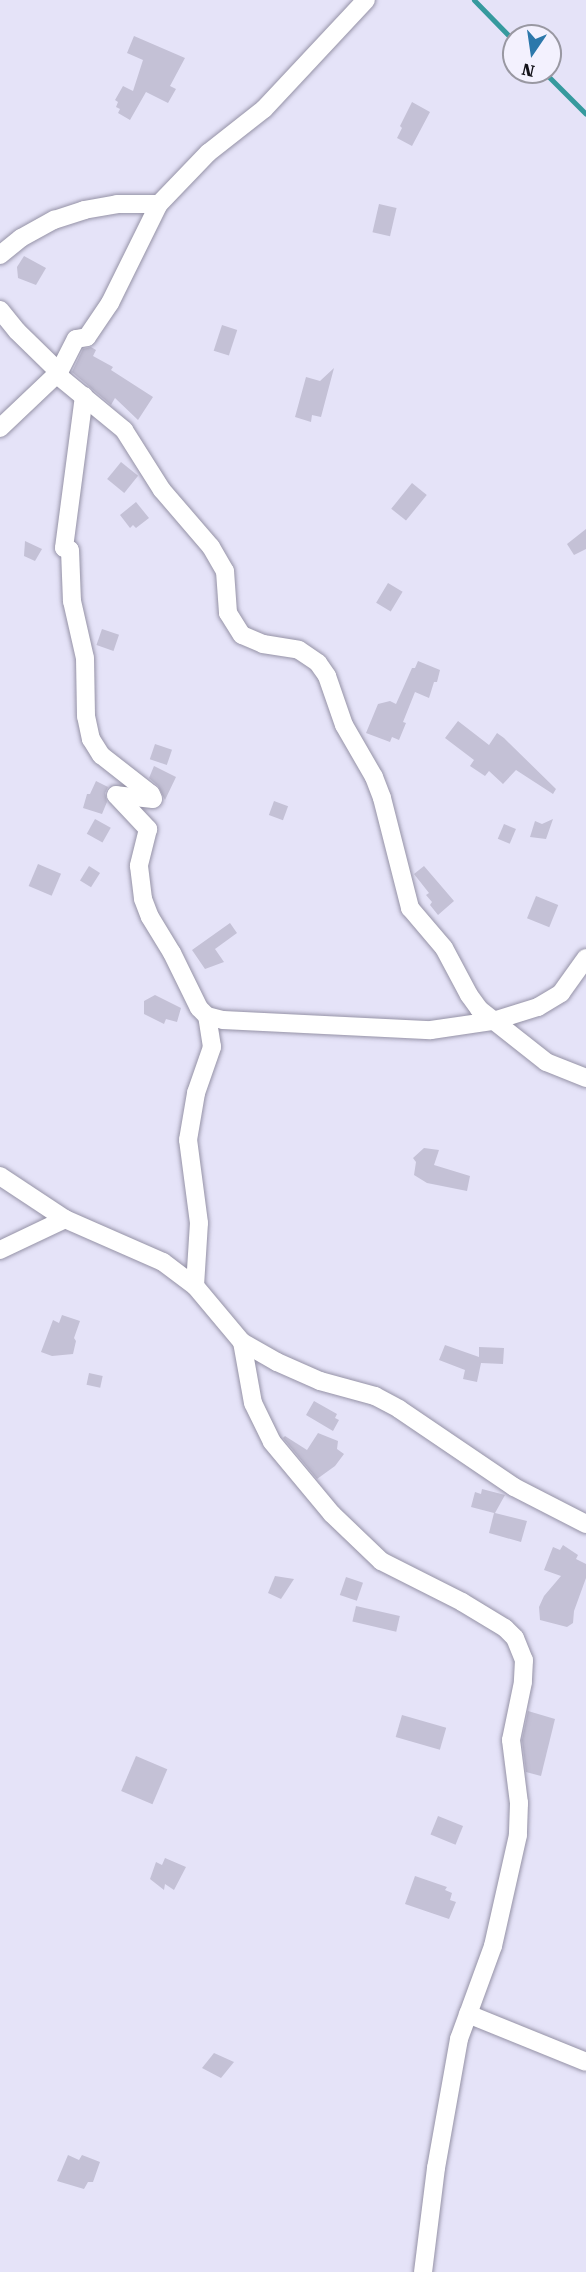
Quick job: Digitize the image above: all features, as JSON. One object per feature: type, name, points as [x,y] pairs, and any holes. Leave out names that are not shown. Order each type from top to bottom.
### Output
[{"type":"street","points":[[0,428],[59,372],[76,339],[87,337],[110,303],[159,204],[208,153],[264,109],[366,0]]},
{"type":"street","points":[[0,255],[21,238],[54,219],[117,204],[159,204]]},
{"type":"street","points":[[0,310],[17,331],[59,372],[61,378],[124,430],[162,490],[211,547],[225,571],[228,613],[243,635],[263,644],[299,650],[318,663],[327,676],[344,725],[374,777],[382,798],[410,908],[444,948],[469,995],[493,1022],[546,1062],[586,1078]]},
{"type":"street","points":[[84,396],[64,548],[70,550],[72,601],[85,658],[86,716],[92,739],[101,755],[151,794],[153,799],[116,795],[148,829],[139,866],[143,899],[150,917],[172,953],[199,1008],[207,1016],[223,1020],[432,1030],[493,1022],[538,1007],[561,993],[586,958]]},
{"type":"street","points":[[195,1286],[199,1223],[188,1140],[196,1093],[212,1047],[207,1016]]},
{"type":"street","points":[[0,1176],[65,1219],[163,1262],[195,1286],[242,1342],[277,1362],[320,1382],[375,1396],[419,1422],[506,1481],[586,1524]]},
{"type":"street","points":[[0,1250],[65,1219]]},
{"type":"street","points":[[242,1342],[253,1403],[272,1442],[332,1514],[381,1561],[485,1615],[505,1628],[522,1650],[523,1682],[511,1740],[519,1803],[518,1835],[493,1946],[459,2039],[436,2168],[423,2272]]},
{"type":"street","points":[[468,2014],[586,2062]]},
{"type":"building","points":[[134,36],[185,58],[170,86],[176,89],[168,103],[146,92],[130,120],[118,113],[120,109],[116,107],[118,102],[115,100],[123,86],[133,91],[143,60],[127,53]]},
{"type":"building","points":[[412,102],[430,112],[412,146],[397,138],[402,128],[400,126]]},
{"type":"building","points":[[379,204],[397,208],[390,236],[372,232]]},
{"type":"building","points":[[24,256],[46,268],[36,285],[18,278],[17,267]]},
{"type":"building","points":[[222,325],[237,330],[229,356],[214,351]]},
{"type":"building","points":[[91,347],[96,350],[93,356],[113,367],[111,370],[153,397],[138,420],[115,398],[111,405],[72,372],[83,349]]},
{"type":"building","points":[[334,368],[321,417],[312,415],[311,422],[295,417],[306,377],[320,381]]},
{"type":"building","points":[[121,462],[138,476],[124,493],[107,479]]},
{"type":"building","points":[[412,483],[427,495],[406,521],[391,509]]},
{"type":"building","points":[[136,502],[149,518],[136,528],[133,525],[130,528],[120,515]]},
{"type":"building","points":[[586,529],[586,549],[574,555],[567,544]]},
{"type":"building","points":[[25,541],[42,549],[35,561],[24,556]]},
{"type":"building","points":[[388,583],[403,592],[391,611],[376,603]]},
{"type":"building","points":[[102,629],[119,635],[113,651],[96,645]]},
{"type":"building","points":[[418,661],[440,670],[429,698],[415,692],[403,722],[406,723],[399,740],[392,737],[390,742],[366,733],[378,704],[390,701],[396,704],[412,668],[415,668]]},
{"type":"building","points":[[458,721],[489,745],[497,733],[504,738],[556,789],[553,794],[516,770],[503,784],[489,771],[485,776],[470,766],[474,760],[445,738]]},
{"type":"building","points":[[155,744],[172,750],[167,765],[150,759]]},
{"type":"building","points":[[154,766],[176,777],[165,800],[158,786],[149,778]]},
{"type":"building","points":[[96,781],[108,787],[105,793],[107,802],[102,814],[83,808],[87,794],[90,794]]},
{"type":"building","points":[[274,801],[288,806],[283,820],[269,815]]},
{"type":"building","points":[[95,819],[111,828],[103,843],[87,834]]},
{"type":"building","points":[[553,819],[546,839],[530,837],[535,821],[542,824]]},
{"type":"building","points":[[504,824],[516,829],[510,844],[498,839]]},
{"type":"building","points":[[38,864],[61,874],[52,896],[29,886]]},
{"type":"building","points":[[89,866],[100,873],[91,887],[80,880]]},
{"type":"building","points":[[424,866],[454,901],[438,915],[430,905],[432,902],[426,895],[429,893],[414,874]]},
{"type":"building","points":[[536,896],[558,905],[549,927],[527,918]]},
{"type":"building","points":[[230,923],[237,933],[215,949],[224,962],[205,969],[192,950]]},
{"type":"building","points":[[155,995],[181,1008],[177,1022],[166,1019],[164,1024],[144,1014],[144,1001]]},
{"type":"building","points":[[424,1148],[439,1150],[434,1165],[470,1176],[467,1191],[427,1183],[414,1175],[416,1162],[413,1158]]},
{"type":"building","points":[[62,1315],[80,1321],[74,1338],[76,1341],[73,1354],[52,1356],[41,1352],[53,1320],[59,1323]]},
{"type":"building","points":[[445,1345],[479,1357],[479,1347],[504,1348],[503,1364],[481,1363],[477,1382],[463,1379],[465,1370],[439,1360]]},
{"type":"building","points":[[89,1373],[103,1376],[100,1388],[87,1385]]},
{"type":"building","points":[[314,1401],[337,1414],[335,1418],[339,1420],[333,1431],[306,1415]]},
{"type":"building","points":[[318,1433],[338,1441],[337,1449],[344,1454],[335,1466],[317,1479],[283,1438],[285,1436],[307,1450]]},
{"type":"building","points":[[482,1489],[505,1495],[495,1513],[527,1521],[521,1542],[489,1533],[494,1513],[471,1507],[475,1492],[481,1494]]},
{"type":"building","points":[[563,1545],[578,1555],[576,1559],[586,1564],[586,1578],[574,1611],[573,1623],[567,1627],[540,1620],[539,1607],[544,1596],[561,1576],[544,1570],[553,1547],[560,1550]]},
{"type":"building","points":[[275,1576],[294,1579],[281,1599],[268,1593]]},
{"type":"building","points":[[346,1577],[363,1583],[357,1601],[340,1595]]},
{"type":"building","points":[[356,1606],[400,1616],[396,1632],[352,1622]]},
{"type":"building","points":[[528,1711],[555,1719],[541,1776],[526,1772],[522,1740]]},
{"type":"building","points":[[402,1715],[446,1728],[440,1750],[396,1737]]},
{"type":"building","points":[[136,1756],[167,1769],[152,1804],[121,1791]]},
{"type":"building","points":[[438,1816],[463,1826],[456,1845],[431,1835]]},
{"type":"building","points":[[165,1858],[186,1867],[174,1890],[165,1884],[164,1890],[150,1879],[156,1862],[162,1865]]},
{"type":"building","points":[[415,1876],[447,1887],[445,1890],[452,1893],[450,1900],[456,1902],[449,1919],[405,1904]]},
{"type":"building","points":[[214,2053],[234,2062],[221,2078],[202,2068]]},
{"type":"building","points":[[68,2155],[79,2160],[82,2155],[100,2162],[93,2182],[88,2182],[84,2189],[57,2181]]},
{"type":"waterway","points":[[474,0],[502,29]]},
{"type":"waterway","points":[[556,84],[586,114]]}]
